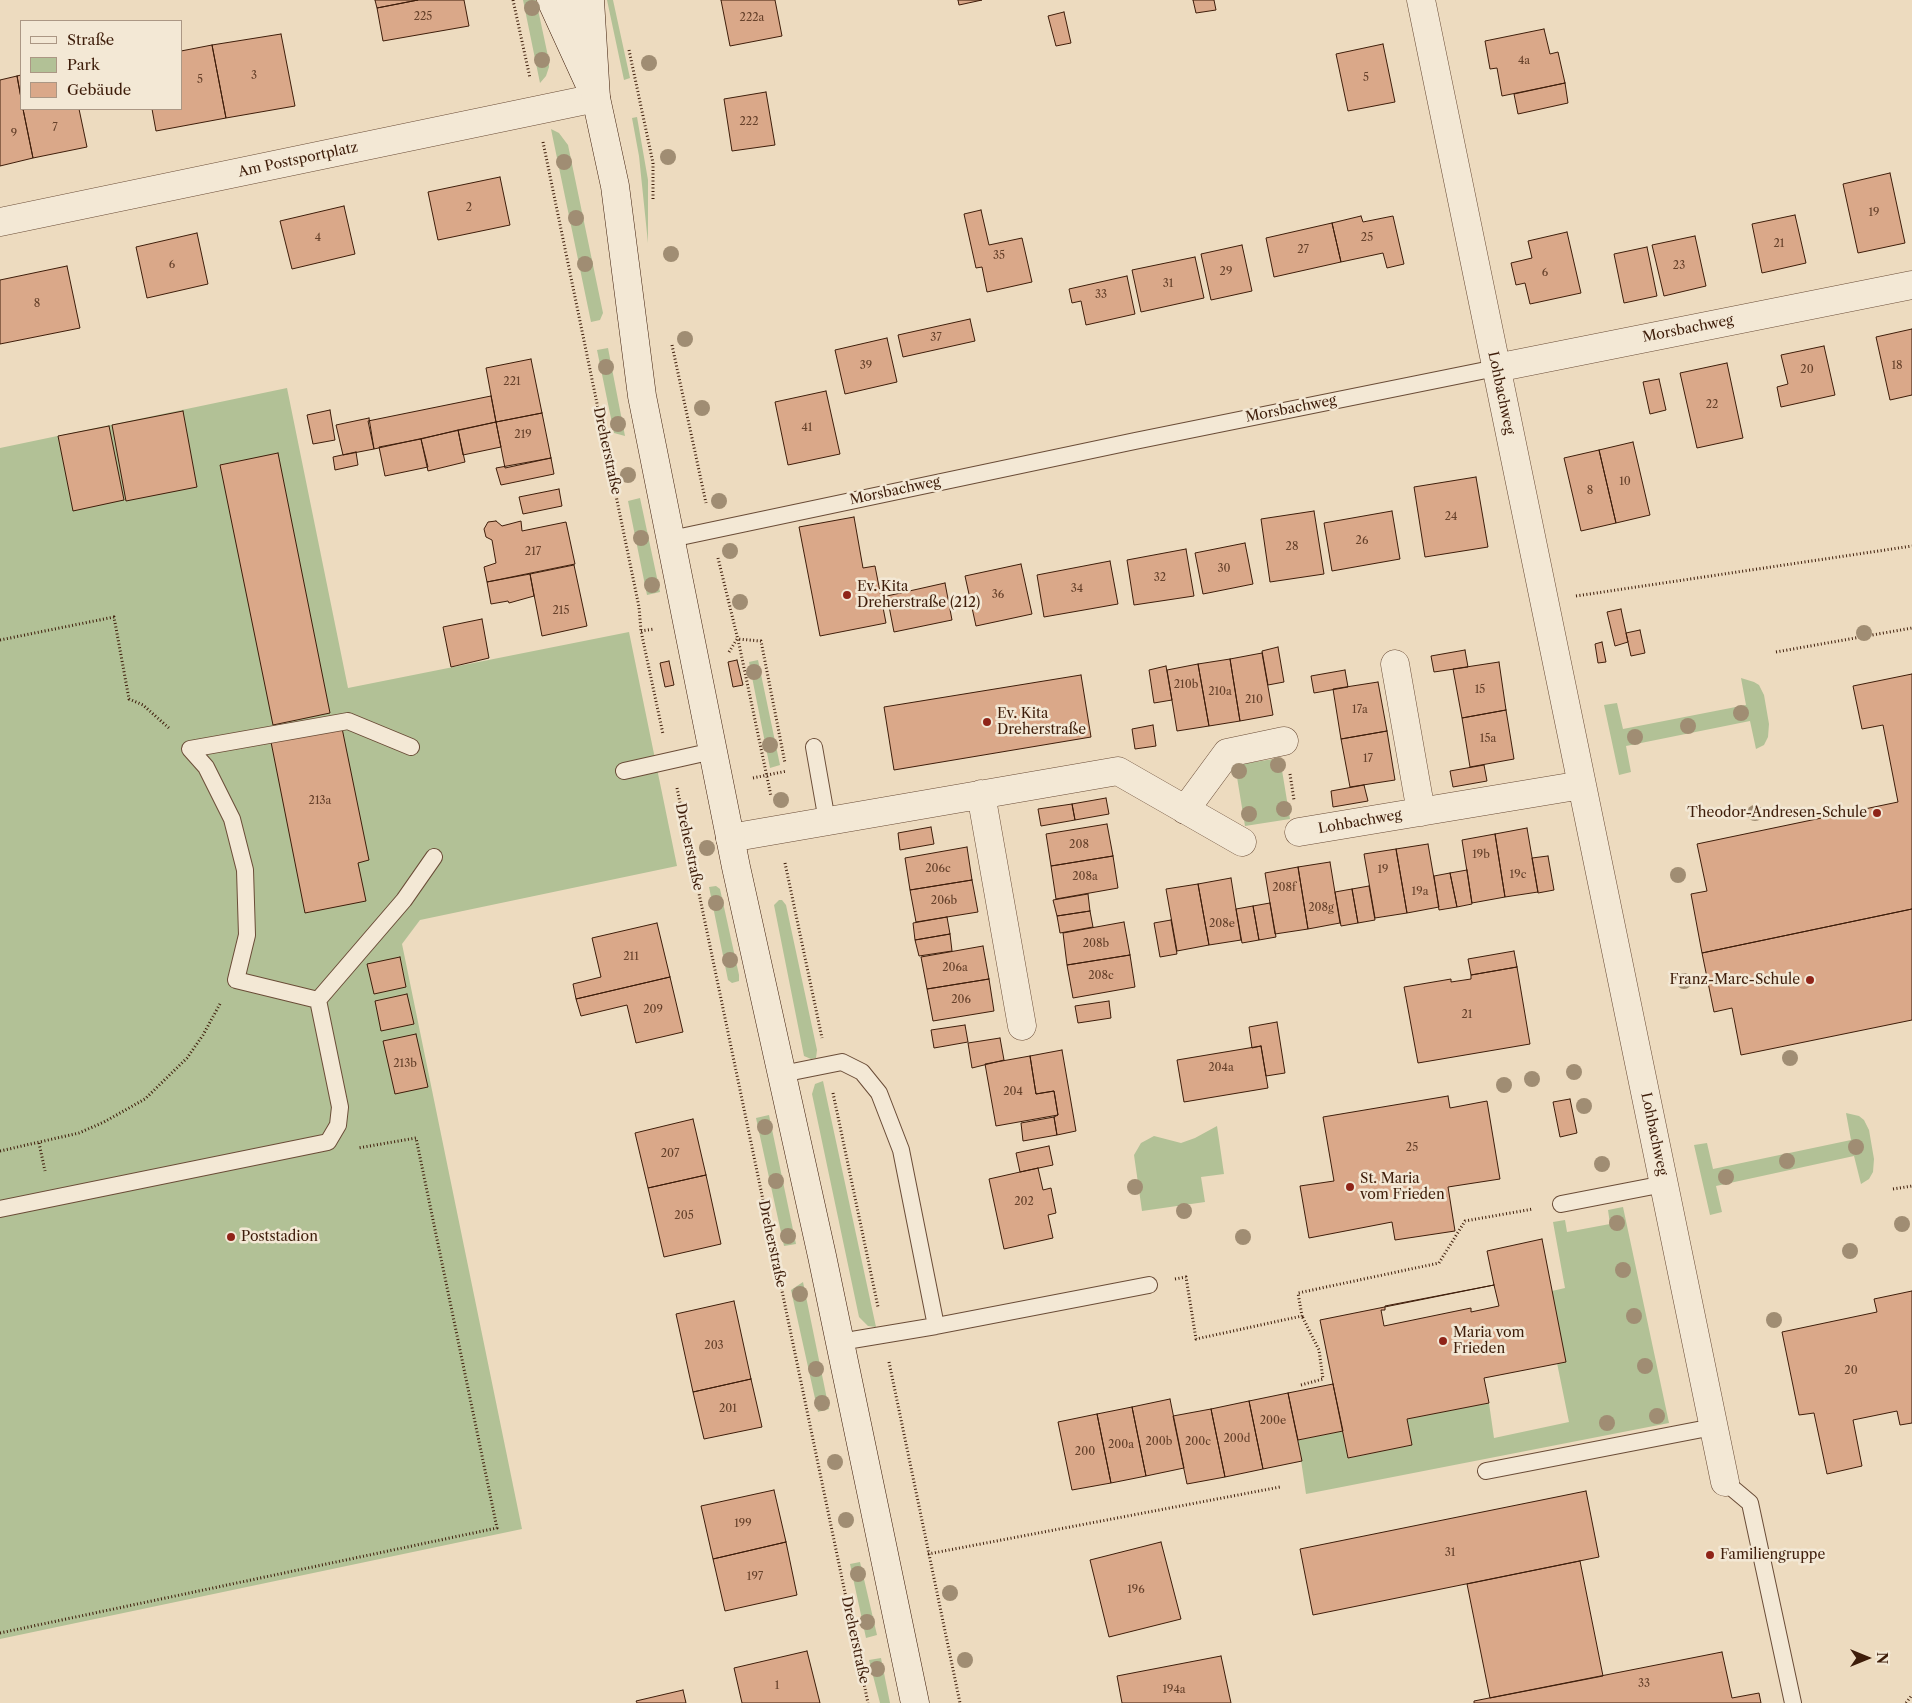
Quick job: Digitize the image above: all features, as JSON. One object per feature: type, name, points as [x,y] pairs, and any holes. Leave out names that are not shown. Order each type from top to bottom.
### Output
[{"type":"street","points":[[551,0],[596,98]]},
{"type":"street","points":[[570,0],[596,98],[615,186],[642,396],[712,751],[840,1342],[915,1703]]},
{"type":"street","points":[[590,0],[596,98]]},
{"type":"street","name":"Lohbachweg","points":[[1421,0],[1725,1482]]},
{"type":"street","name":"Am Postsportplatz","points":[[0,222],[596,98]]},
{"type":"street","name":"Morsbachweg","points":[[1496,368],[1912,285]]},
{"type":"street","name":"Lohbachweg","points":[[1396,664],[1421,812]]},
{"type":"street","points":[[1185,810],[1227,753],[1284,741]]},
{"type":"street","points":[[730,838],[780,838],[827,821],[1118,771],[1242,842]]},
{"type":"street","name":"Lohbachweg","points":[[1300,832],[1582,785]]},
{"type":"street","points":[[981,794],[1022,1026]]},
{"type":"lane","name":"Morsbachweg","points":[[671,539],[1135,441],[1496,368]]},
{"type":"lane","points":[[190,749],[348,721],[411,747]]},
{"type":"lane","points":[[814,747],[827,821]]},
{"type":"lane","points":[[190,749],[206,767],[232,819],[245,870],[247,935],[236,980],[318,1000]]},
{"type":"lane","points":[[624,771],[712,751]]},
{"type":"lane","points":[[318,1000],[404,900],[434,857]]},
{"type":"lane","points":[[0,1209],[328,1142],[338,1125],[340,1107],[318,1000]]},
{"type":"lane","points":[[782,1074],[842,1062],[862,1072],[879,1093],[901,1150],[936,1326]]},
{"type":"lane","points":[[1561,1204],[1664,1184]]},
{"type":"lane","points":[[840,1342],[936,1326],[1149,1285]]},
{"type":"lane","points":[[1486,1471],[1713,1427]]},
{"type":"lane","points":[[1725,1482],[1750,1503],[1793,1703]]},
{"type":"path","name":"Dreherstraße","points":[[513,0],[638,597],[641,631],[663,734],[671,760],[869,1703]]},
{"type":"path","points":[[628,45],[653,163],[653,210]]},
{"type":"path","points":[[672,342],[711,530],[739,644],[960,1703]]},
{"type":"path","points":[[1544,601],[1912,546]]},
{"type":"path","points":[[0,640],[114,617],[130,699],[152,713],[190,749]]},
{"type":"path","points":[[641,631],[659,628]]},
{"type":"path","points":[[1776,652],[1912,628]]},
{"type":"path","points":[[729,652],[737,639]]},
{"type":"path","points":[[737,639],[761,641],[789,779]]},
{"type":"path","points":[[747,779],[787,770]]},
{"type":"path","points":[[0,1151],[79,1133],[104,1122],[145,1099],[187,1058],[218,1009],[228,983],[236,980]]},
{"type":"path","points":[[0,1632],[497,1528],[416,1138],[357,1148],[332,1136]]},
{"type":"path","points":[[1893,1188],[1912,1186]]},
{"type":"path","points":[[1301,1385],[1323,1379],[1318,1350],[1302,1316],[1298,1293],[1439,1263],[1465,1221],[1561,1204]]},
{"type":"path","points":[[1149,1285],[1186,1277],[1196,1339],[1302,1316]]},
{"type":"path","points":[[928,1554],[1280,1487]]},
{"type":"path","points":[[1906,1703],[1912,1695]]},
{"type":"green space","points":[[523,0],[536,0],[549,61],[546,76],[540,83]]},
{"type":"green space","points":[[607,0],[613,0],[630,78],[624,80]]},
{"type":"green space","points":[[637,117],[648,180],[648,243],[639,156],[632,118]]},
{"type":"green space","points":[[551,129],[559,133],[568,145],[603,313],[600,320],[591,322]]},
{"type":"green space","points":[[608,348],[625,436],[614,433],[597,350]]},
{"type":"green space","name":"Poststadion","points":[[287,388],[348,688],[629,632],[677,866],[420,920],[402,944],[522,1529],[0,1639],[0,448]]},
{"type":"green space","points":[[640,498],[660,592],[647,595],[628,501]]},
{"type":"green space","points":[[758,660],[780,765],[770,768],[749,662]]},
{"type":"green space","points":[[1741,678],[1759,685],[1764,695],[1769,724],[1768,737],[1764,745],[1756,749],[1750,721],[1626,746],[1631,772],[1619,775],[1604,705],[1617,703],[1623,729],[1746,705]]},
{"type":"green space","points":[[1280,758],[1290,819],[1245,826],[1235,765]]},
{"type":"green space","points":[[716,886],[720,889],[739,975],[739,981],[732,983],[728,980],[709,887]]},
{"type":"green space","points":[[779,900],[782,900],[786,905],[817,1050],[816,1058],[811,1059],[804,1056],[774,905]]},
{"type":"green space","points":[[823,1081],[876,1327],[868,1326],[859,1317],[812,1094],[815,1084]]},
{"type":"green space","points":[[1846,1113],[1859,1116],[1864,1120],[1869,1130],[1874,1159],[1873,1172],[1869,1179],[1861,1184],[1854,1156],[1716,1186],[1722,1212],[1710,1215],[1694,1145],[1707,1143],[1713,1169],[1851,1140]]},
{"type":"green space","points":[[769,1115],[796,1244],[784,1246],[756,1118]]},
{"type":"green space","points":[[1217,1126],[1224,1174],[1201,1177],[1205,1202],[1142,1211],[1134,1155],[1141,1143],[1154,1136],[1181,1143]]},
{"type":"green space","points":[[1623,1207],[1669,1423],[1306,1494],[1298,1440],[1343,1431],[1349,1458],[1412,1445],[1407,1419],[1489,1403],[1494,1438],[1569,1422],[1557,1363],[1552,1291],[1565,1288],[1553,1222],[1565,1220],[1567,1232],[1610,1224],[1608,1210]]},
{"type":"green space","points":[[803,1282],[829,1409],[818,1412],[791,1290]]},
{"type":"green space","points":[[860,1562],[877,1635],[866,1638],[850,1564]]},
{"type":"green space","points":[[881,1658],[890,1703],[880,1703],[869,1660]]},
{"type":"building","points":[[375,0],[418,0],[377,8]]},
{"type":"building","points":[[418,0],[464,0],[469,26],[383,41],[377,8]]},
{"type":"building","points":[[721,0],[775,0],[782,36],[730,46]]},
{"type":"building","points":[[958,0],[982,0],[959,5]]},
{"type":"building","points":[[1193,0],[1214,0],[1216,10],[1196,13]]},
{"type":"building","points":[[1064,12],[1071,43],[1056,46],[1048,16]]},
{"type":"building","points":[[1544,29],[1550,54],[1558,52],[1565,83],[1502,96],[1497,68],[1490,69],[1485,41]]},
{"type":"building","points":[[281,34],[295,106],[226,118],[212,45]]},
{"type":"building","points":[[1383,44],[1395,102],[1348,111],[1336,54]]},
{"type":"building","points":[[212,45],[226,118],[156,131],[152,110],[182,110],[182,51]]},
{"type":"building","points":[[20,75],[20,92],[17,76]]},
{"type":"building","points":[[17,76],[20,92],[20,110],[23,110],[33,158],[0,166],[0,80]]},
{"type":"building","points":[[1565,83],[1568,103],[1518,114],[1514,94]]},
{"type":"building","points":[[766,92],[775,145],[732,151],[724,99]]},
{"type":"building","points":[[23,110],[79,110],[87,147],[33,158]]},
{"type":"building","points":[[1890,173],[1905,243],[1858,253],[1843,184]]},
{"type":"building","points":[[500,177],[510,225],[438,240],[428,192]]},
{"type":"building","points":[[344,206],[355,254],[292,269],[280,221]]},
{"type":"building","points":[[981,210],[989,245],[1022,238],[1032,282],[987,292],[982,267],[976,268],[964,214]]},
{"type":"building","points":[[1795,215],[1806,263],[1762,273],[1752,224]]},
{"type":"building","points":[[1361,216],[1363,222],[1393,216],[1404,264],[1387,268],[1383,253],[1341,262],[1332,223]]},
{"type":"building","points":[[1332,223],[1341,262],[1274,277],[1266,238]]},
{"type":"building","points":[[1567,232],[1581,293],[1530,304],[1525,283],[1516,285],[1511,263],[1532,258],[1528,241]]},
{"type":"building","points":[[197,233],[208,284],[147,298],[136,247]]},
{"type":"building","points":[[1695,236],[1706,286],[1664,296],[1652,245]]},
{"type":"building","points":[[1242,245],[1252,291],[1211,300],[1201,254]]},
{"type":"building","points":[[1647,247],[1657,296],[1624,303],[1614,254]]},
{"type":"building","points":[[1195,257],[1204,298],[1141,312],[1132,270]]},
{"type":"building","points":[[67,266],[80,328],[0,344],[0,280]]},
{"type":"building","points":[[1127,276],[1135,314],[1086,325],[1081,301],[1072,303],[1069,289]]},
{"type":"building","points":[[970,319],[975,341],[903,357],[898,335]]},
{"type":"building","points":[[1912,329],[1912,395],[1890,400],[1876,337]]},
{"type":"building","points":[[887,338],[897,382],[845,394],[835,350]]},
{"type":"building","points":[[1824,346],[1835,395],[1781,407],[1777,387],[1788,384],[1781,355]]},
{"type":"building","points":[[531,359],[542,413],[496,422],[486,368]]},
{"type":"building","points":[[1727,363],[1743,438],[1697,448],[1680,373]]},
{"type":"building","points":[[1659,379],[1666,410],[1650,414],[1643,382]]},
{"type":"building","points":[[826,391],[840,454],[788,465],[775,402]]},
{"type":"building","points":[[491,396],[496,422],[374,449],[368,421]]},
{"type":"building","points":[[330,410],[335,440],[313,444],[307,415]]},
{"type":"building","points":[[183,411],[197,487],[126,501],[112,425]]},
{"type":"building","points":[[542,413],[551,458],[505,468],[496,422]]},
{"type":"building","points":[[369,418],[374,449],[343,455],[336,425]]},
{"type":"building","points":[[496,422],[501,447],[463,455],[458,430]]},
{"type":"building","points":[[109,426],[124,500],[73,511],[58,436]]},
{"type":"building","points":[[458,430],[465,462],[428,471],[421,439]]},
{"type":"building","points":[[421,439],[428,467],[385,476],[379,447]]},
{"type":"building","points":[[1633,442],[1650,515],[1616,523],[1599,450]]},
{"type":"building","points":[[1599,450],[1616,523],[1581,531],[1564,458]]},
{"type":"building","points":[[356,452],[358,465],[335,470],[333,457]]},
{"type":"building","points":[[278,453],[330,713],[273,725],[220,465]]},
{"type":"building","points":[[551,458],[554,474],[501,485],[496,468]]},
{"type":"building","points":[[1476,477],[1488,547],[1425,557],[1414,487]]},
{"type":"building","points":[[559,489],[562,506],[523,514],[519,497]]},
{"type":"building","points":[[1314,511],[1324,574],[1270,582],[1261,519]]},
{"type":"building","points":[[1392,511],[1400,559],[1332,571],[1324,523]]},
{"type":"building","name":"Ev. Kita Dreherstraße (212)","points":[[854,517],[863,568],[875,566],[886,623],[820,636],[799,527]]},
{"type":"building","points":[[496,521],[502,526],[521,521],[522,531],[566,522],[575,564],[487,582],[484,567],[496,563],[492,540],[486,537],[484,529],[488,522]]},
{"type":"building","points":[[1245,543],[1253,584],[1203,594],[1195,553]]},
{"type":"building","points":[[1186,549],[1194,596],[1134,605],[1127,560]]},
{"type":"building","points":[[1110,561],[1118,604],[1044,617],[1037,575]]},
{"type":"building","points":[[1021,564],[1032,614],[976,626],[965,576]]},
{"type":"building","points":[[574,565],[587,626],[542,636],[530,574]]},
{"type":"building","points":[[530,574],[534,596],[509,603],[508,601],[491,604],[487,582]]},
{"type":"building","points":[[945,583],[952,620],[894,632],[887,596]]},
{"type":"building","points":[[1621,609],[1628,642],[1615,646],[1607,612]]},
{"type":"building","points":[[482,619],[489,658],[451,667],[443,627]]},
{"type":"building","points":[[1640,630],[1645,653],[1631,656],[1626,633]]},
{"type":"building","points":[[1602,642],[1606,662],[1598,663],[1595,644]]},
{"type":"building","points":[[1278,647],[1284,682],[1268,685],[1262,651]]},
{"type":"building","points":[[1465,650],[1468,667],[1434,672],[1431,656]]},
{"type":"building","points":[[1262,653],[1273,715],[1240,721],[1230,659]]},
{"type":"building","points":[[1230,659],[1240,721],[1209,726],[1198,664]]},
{"type":"building","points":[[737,660],[743,685],[733,687],[728,662]]},
{"type":"building","points":[[669,661],[674,685],[665,687],[660,663]]},
{"type":"building","points":[[1499,662],[1506,710],[1462,718],[1453,669]]},
{"type":"building","points":[[1198,664],[1209,726],[1177,731],[1167,670]]},
{"type":"building","points":[[1166,666],[1172,700],[1154,703],[1149,670]]},
{"type":"building","points":[[1345,670],[1348,687],[1314,693],[1311,676]]},
{"type":"building","name":"Theodor-Andresen-Schule","points":[[1912,674],[1912,909],[1702,953],[1691,894],[1707,891],[1697,844],[1898,802],[1883,725],[1862,729],[1853,686]]},
{"type":"building","name":"Ev. Kita Dreherstraße","points":[[1081,675],[1091,737],[894,770],[884,707]]},
{"type":"building","points":[[1378,682],[1387,731],[1341,739],[1333,689]]},
{"type":"building","points":[[1506,710],[1514,759],[1470,767],[1462,718]]},
{"type":"building","points":[[1153,725],[1156,746],[1135,749],[1132,729]]},
{"type":"building","points":[[342,728],[369,860],[358,863],[366,901],[305,913],[271,742]]},
{"type":"building","points":[[1387,731],[1395,780],[1350,787],[1341,739]]},
{"type":"building","points":[[1484,765],[1487,781],[1453,787],[1450,771]]},
{"type":"building","points":[[1364,785],[1368,801],[1333,807],[1331,791]]},
{"type":"building","points":[[1106,798],[1109,814],[1075,820],[1072,804]]},
{"type":"building","points":[[1072,804],[1075,820],[1041,826],[1038,809]]},
{"type":"building","points":[[1107,824],[1113,856],[1051,866],[1046,834]]},
{"type":"building","points":[[931,827],[934,844],[900,850],[898,833]]},
{"type":"building","points":[[1527,828],[1538,892],[1505,897],[1495,834]]},
{"type":"building","points":[[1495,834],[1505,897],[1472,903],[1462,840]]},
{"type":"building","points":[[1428,844],[1439,907],[1407,913],[1396,849]]},
{"type":"building","points":[[967,847],[972,880],[910,890],[905,858]]},
{"type":"building","points":[[1396,849],[1407,913],[1375,918],[1364,854]]},
{"type":"building","points":[[1113,856],[1118,888],[1056,899],[1051,866]]},
{"type":"building","points":[[1548,856],[1554,890],[1538,893],[1532,858]]},
{"type":"building","points":[[1330,862],[1340,923],[1308,929],[1298,867]]},
{"type":"building","points":[[1298,867],[1308,929],[1275,934],[1265,873]]},
{"type":"building","points":[[1467,870],[1472,904],[1457,907],[1450,873]]},
{"type":"building","points":[[1450,873],[1457,907],[1439,910],[1434,876]]},
{"type":"building","points":[[1231,878],[1241,940],[1209,945],[1198,884]]},
{"type":"building","points":[[972,880],[978,912],[916,922],[910,890]]},
{"type":"building","points":[[1198,884],[1209,945],[1177,951],[1166,889]]},
{"type":"building","points":[[1369,886],[1375,920],[1358,923],[1352,889]]},
{"type":"building","points":[[1352,889],[1358,923],[1341,926],[1335,892]]},
{"type":"building","points":[[1088,894],[1090,911],[1057,916],[1053,900]]},
{"type":"building","points":[[1270,903],[1276,937],[1259,940],[1253,906]]},
{"type":"building","points":[[1253,906],[1259,940],[1242,943],[1236,909]]},
{"type":"building","name":"Franz-Marc-Schule","points":[[1912,909],[1912,1020],[1741,1055],[1732,1008],[1714,1012],[1702,953]]},
{"type":"building","points":[[1090,911],[1093,927],[1060,933],[1057,916]]},
{"type":"building","points":[[947,917],[950,934],[915,940],[913,923]]},
{"type":"building","points":[[1171,920],[1177,954],[1160,957],[1154,923]]},
{"type":"building","points":[[1124,922],[1130,955],[1067,965],[1063,933]]},
{"type":"building","points":[[657,923],[670,977],[576,999],[573,984],[601,977],[592,938]]},
{"type":"building","points":[[950,934],[952,951],[919,956],[915,940]]},
{"type":"building","points":[[983,946],[989,979],[927,989],[921,957]]},
{"type":"building","points":[[1514,951],[1517,967],[1471,975],[1468,959]]},
{"type":"building","points":[[1130,955],[1135,987],[1073,998],[1067,965]]},
{"type":"building","points":[[400,957],[406,987],[374,994],[367,964]]},
{"type":"building","points":[[1517,967],[1530,1044],[1418,1063],[1404,987],[1451,979],[1451,982],[1471,979],[1471,975]]},
{"type":"building","points":[[670,977],[683,1032],[636,1043],[627,1005],[581,1016],[576,999]]},
{"type":"building","points":[[989,979],[994,1011],[933,1021],[927,989]]},
{"type":"building","points":[[407,994],[414,1024],[381,1031],[375,1001]]},
{"type":"building","points":[[1109,1001],[1111,1018],[1078,1023],[1075,1006]]},
{"type":"building","points":[[1277,1022],[1285,1073],[1266,1076],[1261,1046],[1252,1048],[1249,1027]]},
{"type":"building","points":[[965,1025],[968,1042],[934,1048],[931,1030]]},
{"type":"building","points":[[416,1034],[428,1087],[395,1094],[383,1041]]},
{"type":"building","points":[[1000,1038],[1004,1060],[972,1068],[968,1043]]},
{"type":"building","points":[[1261,1046],[1268,1088],[1184,1102],[1177,1060]]},
{"type":"building","points":[[1062,1050],[1076,1131],[1057,1135],[1054,1117],[1058,1115],[1054,1091],[1036,1094],[1030,1056]]},
{"type":"building","points":[[1030,1056],[1036,1094],[1054,1091],[1058,1115],[996,1126],[985,1064]]},
{"type":"building","points":[[1448,1096],[1450,1108],[1487,1101],[1500,1179],[1448,1187],[1455,1231],[1395,1240],[1392,1222],[1309,1238],[1300,1186],[1334,1181],[1323,1117]]},
{"type":"building","points":[[1570,1099],[1577,1133],[1560,1137],[1553,1102]]},
{"type":"building","points":[[1054,1117],[1057,1135],[1023,1141],[1021,1123]]},
{"type":"building","points":[[693,1119],[706,1175],[648,1188],[635,1133]]},
{"type":"building","points":[[1049,1146],[1053,1165],[1020,1172],[1016,1153]]},
{"type":"building","points":[[1038,1168],[1043,1190],[1051,1188],[1056,1213],[1048,1215],[1053,1238],[1004,1249],[989,1179]]},
{"type":"building","points":[[706,1175],[721,1244],[664,1257],[648,1188]]},
{"type":"building","name":"Maria vom Frieden","points":[[1542,1239],[1566,1362],[1484,1378],[1489,1403],[1407,1419],[1412,1445],[1348,1458],[1320,1320],[1494,1285],[1487,1251]]},
{"type":"building","points":[[1494,1285],[1499,1306],[1471,1312],[1471,1308],[1384,1326],[1381,1310],[1385,1310],[1385,1306]]},
{"type":"building","points":[[1912,1291],[1912,1423],[1900,1425],[1897,1411],[1853,1420],[1862,1466],[1827,1474],[1814,1413],[1799,1415],[1782,1332],[1877,1312],[1874,1299]]},
{"type":"building","points":[[734,1301],[751,1379],[693,1392],[676,1314]]},
{"type":"building","points":[[751,1379],[762,1427],[704,1439],[693,1392]]},
{"type":"building","points":[[1333,1384],[1343,1431],[1298,1440],[1288,1393]]},
{"type":"building","points":[[1288,1393],[1302,1461],[1263,1469],[1249,1401]]},
{"type":"building","points":[[1170,1399],[1184,1468],[1146,1476],[1132,1407]]},
{"type":"building","points":[[1249,1401],[1263,1469],[1225,1477],[1211,1409]]},
{"type":"building","points":[[1132,1407],[1146,1476],[1111,1483],[1097,1414]]},
{"type":"building","points":[[1211,1409],[1225,1477],[1187,1484],[1173,1416]]},
{"type":"building","points":[[1097,1414],[1111,1483],[1072,1490],[1058,1422]]},
{"type":"building","points":[[774,1490],[786,1542],[713,1559],[701,1506]]},
{"type":"building","points":[[1586,1491],[1599,1557],[1313,1615],[1300,1549]]},
{"type":"building","points":[[786,1542],[797,1595],[725,1611],[713,1559]]},
{"type":"building","points":[[1161,1542],[1181,1619],[1109,1637],[1090,1560]]},
{"type":"building","points":[[1580,1561],[1603,1676],[1490,1698],[1467,1584]]},
{"type":"building","points":[[807,1651],[820,1703],[742,1703],[734,1668]]},
{"type":"building","points":[[1722,1652],[1732,1698],[1759,1693],[1761,1703],[1474,1703],[1474,1701]]},
{"type":"building","points":[[1221,1656],[1231,1703],[1122,1703],[1117,1676]]},
{"type":"building","points":[[683,1690],[686,1703],[637,1703],[636,1701]]},
{"type":"place","name":"Ev. Kita Dreherstraße (212)","points":[[847,595]]},
{"type":"place","name":"Ev. Kita Dreherstraße","points":[[987,722]]},
{"type":"place","name":"Theodor-Andresen-Schule","points":[[1877,813]]},
{"type":"place","name":"Franz-Marc-Schule","points":[[1810,980]]},
{"type":"place","name":"St. Maria vom Frieden","points":[[1350,1187]]},
{"type":"place","name":"Poststadion","points":[[231,1237]]},
{"type":"place","name":"Maria vom Frieden","points":[[1443,1341]]},
{"type":"place","name":"Familiengruppe","points":[[1710,1555]]}]
